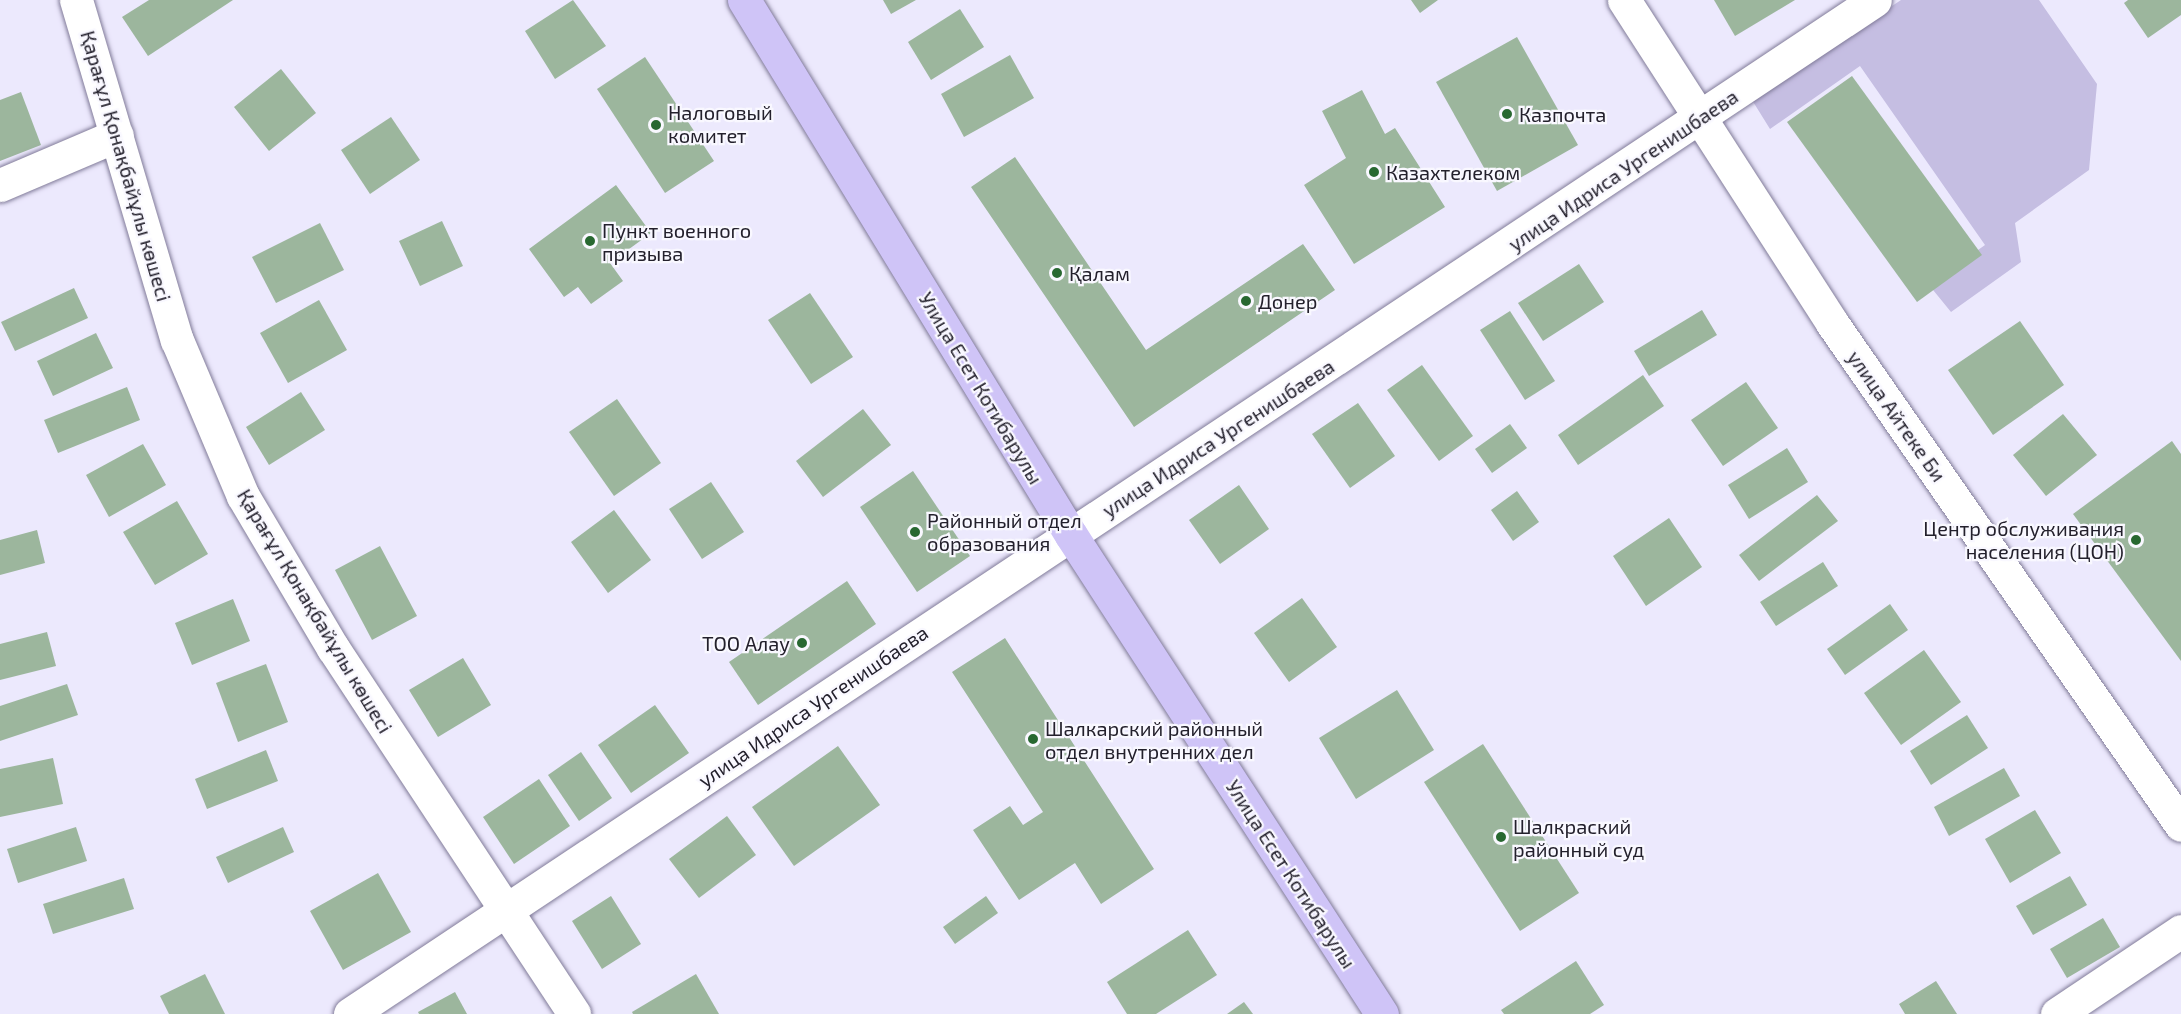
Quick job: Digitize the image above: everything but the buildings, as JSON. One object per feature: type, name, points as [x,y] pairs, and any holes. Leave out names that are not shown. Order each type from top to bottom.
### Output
[{"type":"main road","name":"Улица Есет Котибарулы","points":[[744,0],[1071,535],[1382,1014]]},
{"type":"street","name":"Қарағұл Қонақбайұлы көшесі","points":[[76,0],[177,340],[243,496],[333,648],[574,1014]]},
{"type":"street","name":"улица Айтеке Би","points":[[1624,0],[1832,323],[2181,825]]},
{"type":"street","name":"улица Идриса Ургенишбаева","points":[[350,1014],[1701,119],[1875,0]]},
{"type":"street","points":[[0,185],[117,135]]},
{"type":"street","points":[[2057,1014],[2181,931]]},
{"type":"shaded area","points":[[1901,0],[2039,0],[2097,84],[2089,170],[2015,223],[2021,262],[1951,312],[1929,285],[1985,245],[1860,66],[1770,129],[1752,100]]},
{"type":"place","name":"Казпочта","points":[[1507,114]]},
{"type":"place","name":"Налоговый комитет","points":[[656,125]]},
{"type":"place","name":"Казахтелеком","points":[[1374,172]]},
{"type":"place","name":"Пункт военного призыва","points":[[590,241]]},
{"type":"place","name":"Қалам","points":[[1057,273]]},
{"type":"place","name":"Донер","points":[[1246,301]]},
{"type":"place","name":"Районный отдел образования","points":[[915,532]]},
{"type":"place","name":"Центр обслуживания населения (ЦОН)","points":[[2136,540]]},
{"type":"place","name":"ТОО Алау","points":[[802,643]]},
{"type":"place","name":"Шалкарский районный отдел внутренних дел","points":[[1033,739]]},
{"type":"place","name":"Шалкраский районный суд","points":[[1501,837]]}]
